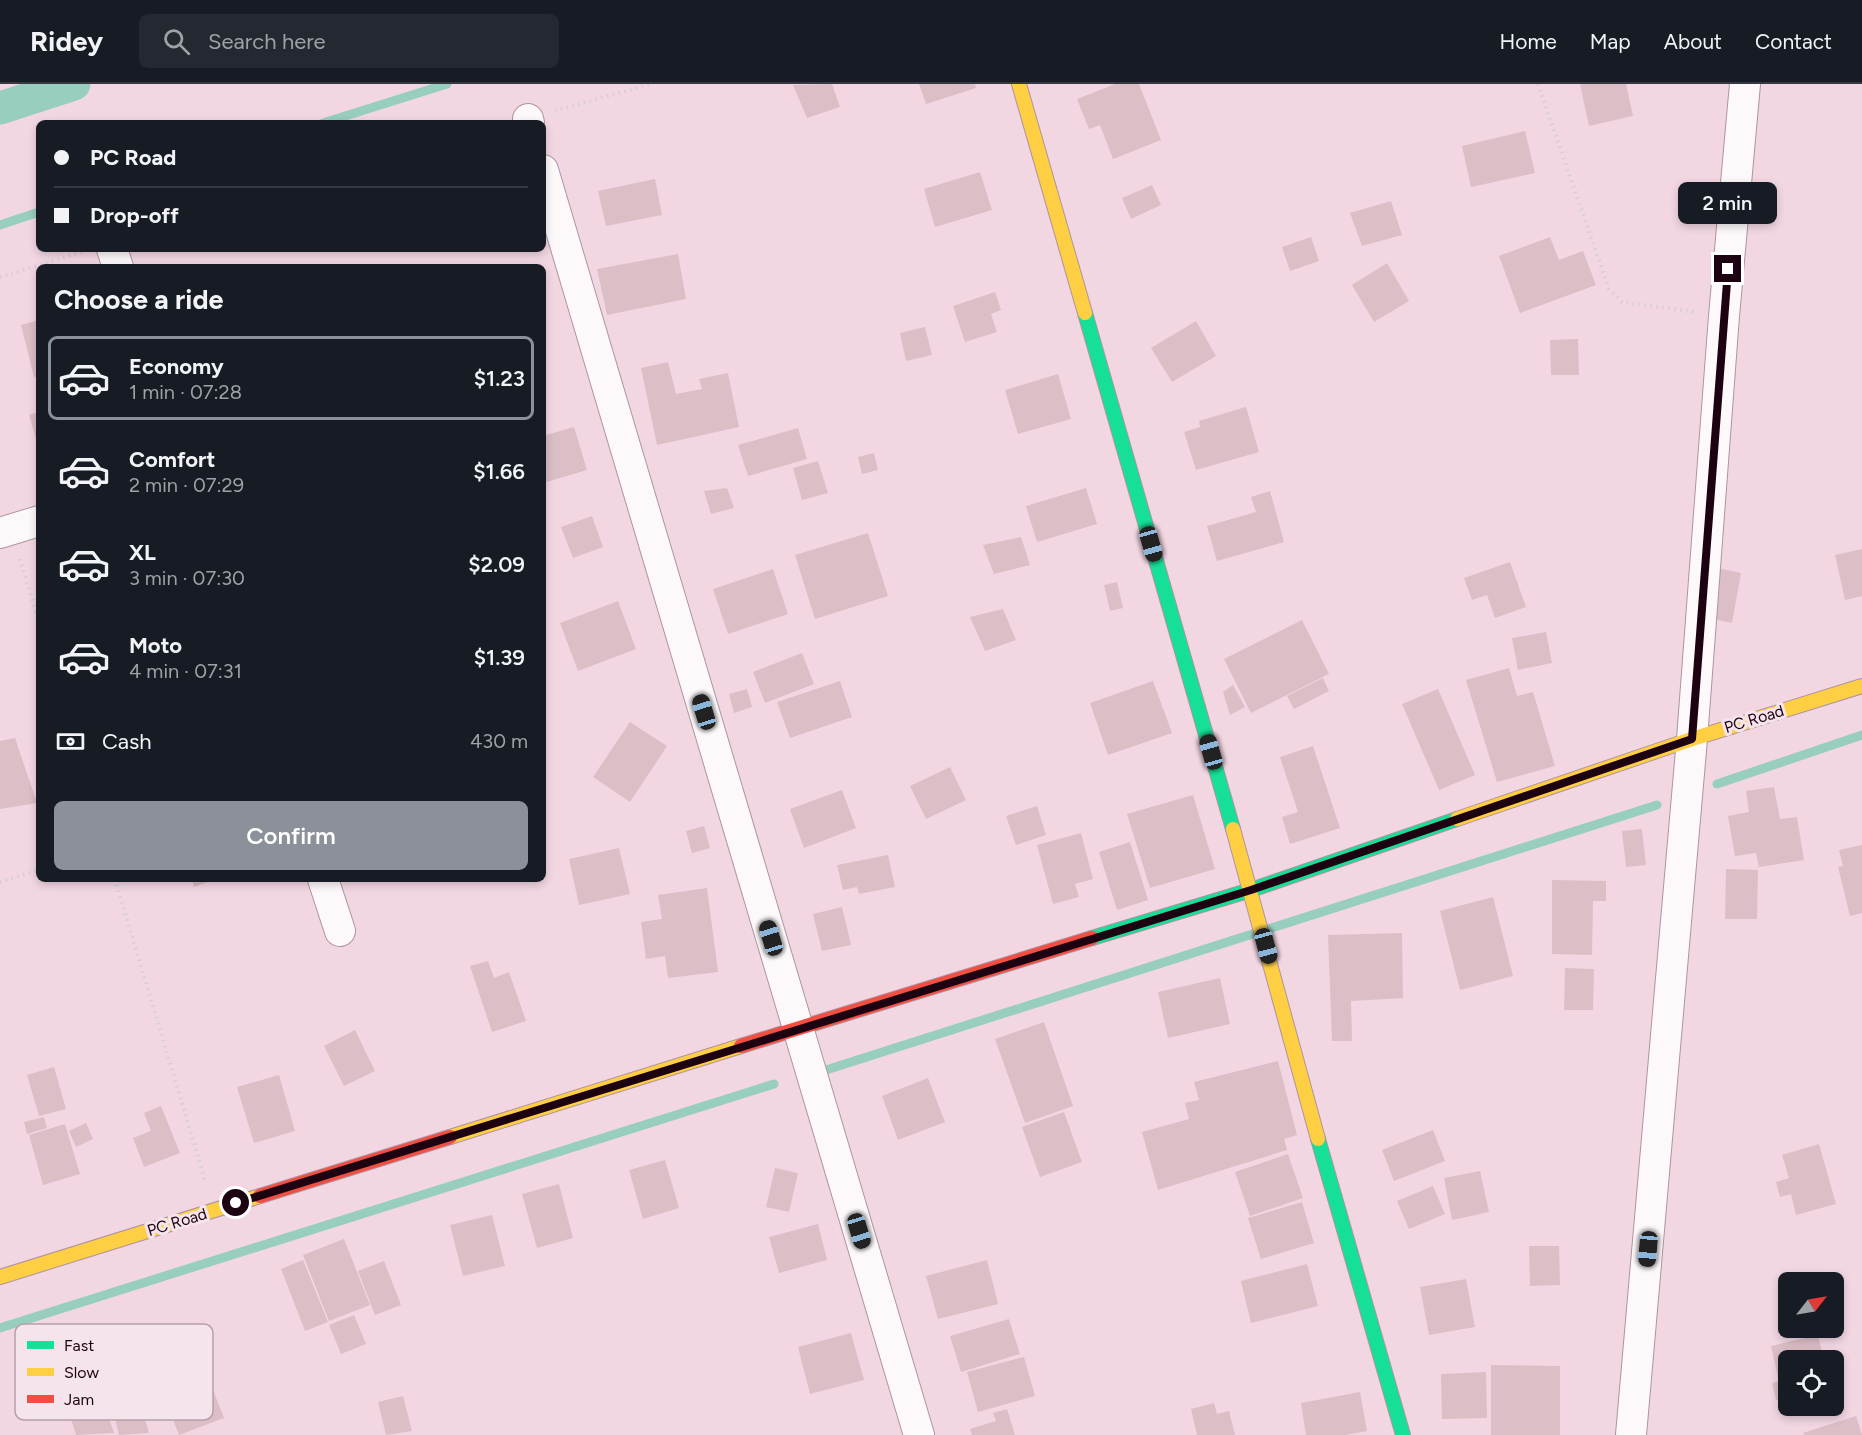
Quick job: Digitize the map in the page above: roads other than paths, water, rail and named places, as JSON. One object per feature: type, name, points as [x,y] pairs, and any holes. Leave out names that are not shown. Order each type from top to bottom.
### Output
[{"type":"street","points":[[1019,84],[1251,890],[1403,1435]]},
{"type":"street","points":[[1631,1435],[1692,739],[1724,316],[1745,84]]},
{"type":"street","points":[[546,180],[920,1435]]},
{"type":"street","name":"PC Road","points":[[0,1277],[798,1028],[1251,890],[1692,739],[1862,686]]},
{"type":"street","points":[[324,882],[340,931]]},
{"type":"waterway","points":[[0,108],[74,84]]},
{"type":"waterway","points":[[333,120],[447,84]]},
{"type":"waterway","points":[[0,225],[36,213]]},
{"type":"waterway","points":[[1717,784],[1862,735]]},
{"type":"waterway","points":[[826,1070],[1657,805]]},
{"type":"waterway","points":[[0,1328],[774,1084]]}]
